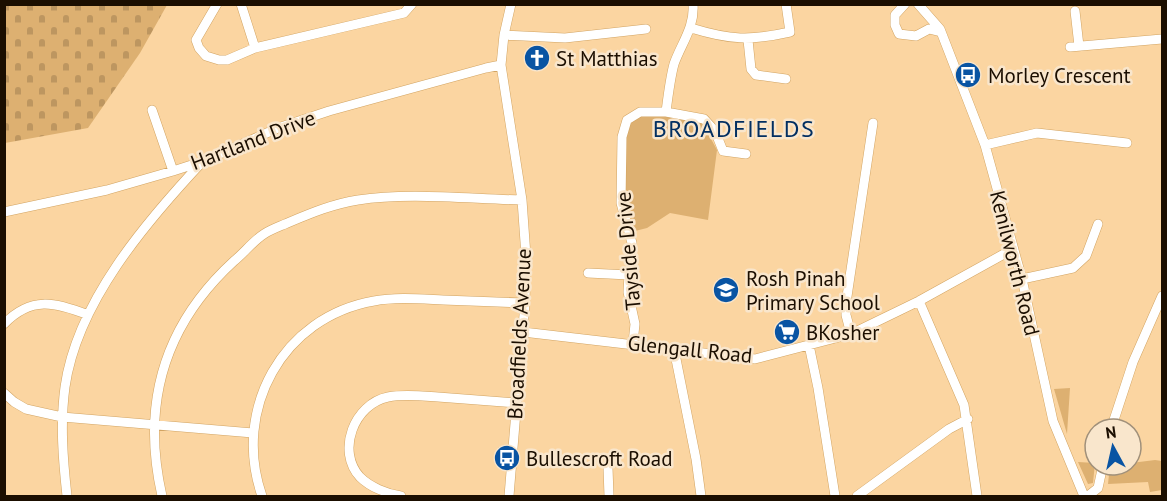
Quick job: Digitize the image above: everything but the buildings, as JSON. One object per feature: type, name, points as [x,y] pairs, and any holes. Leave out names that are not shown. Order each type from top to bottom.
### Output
[{"type":"street","points":[[217,4],[196,40],[206,56],[219,60],[227,60],[255,48],[404,13],[412,4]]},
{"type":"street","points":[[241,4],[255,48]]},
{"type":"street","name":"Broadfields Avenue","points":[[509,496],[525,303],[522,200],[501,66],[504,35],[511,4]]},
{"type":"street","points":[[666,112],[673,68],[691,28],[693,4]]},
{"type":"street","points":[[691,28],[715,36],[748,40],[790,32],[786,4]]},
{"type":"street","points":[[905,4],[895,15],[895,25],[899,34],[916,36],[929,29],[941,32]]},
{"type":"street","name":"Kenilworth Road","points":[[918,4],[941,32],[985,145],[1022,279],[1053,421],[1084,496]]},
{"type":"street","points":[[1075,11],[1075,47],[1162,39]]},
{"type":"street","points":[[504,35],[565,38],[646,29]]},
{"type":"street","points":[[748,40],[751,69],[756,75],[786,79]]},
{"type":"street","name":"Hartland Drive","points":[[4,212],[107,190],[173,171],[204,161],[278,128],[329,111],[486,68],[501,66]]},
{"type":"street","points":[[152,110],[173,171]]},
{"type":"street","name":"Tayside Drive","points":[[633,343],[635,324],[628,292],[632,243],[621,203],[622,137],[627,120],[640,112],[666,112],[704,119],[715,130],[723,151],[746,154]]},
{"type":"street","points":[[851,334],[846,315],[846,303],[873,123]]},
{"type":"street","points":[[985,145],[1037,133],[1127,143]]},
{"type":"street","points":[[67,496],[63,466],[62,417],[74,350],[88,315],[128,248],[161,206],[204,161]]},
{"type":"street","points":[[162,496],[156,471],[154,424],[164,365],[174,339],[195,303],[216,278],[264,234],[318,209],[358,200],[393,196],[522,200]]},
{"type":"street","points":[[1022,279],[1073,268],[1086,256],[1098,224]]},
{"type":"street","name":"Glengall Road","points":[[523,332],[755,358],[851,334],[919,301],[1014,249]]},
{"type":"street","points":[[588,273],[628,275]]},
{"type":"street","points":[[1115,417],[1133,362],[1162,296]]},
{"type":"street","points":[[262,496],[253,463],[253,433],[260,398],[272,372],[291,346],[314,326],[345,310],[373,301],[408,299],[525,303]]},
{"type":"street","points":[[919,301],[959,392],[968,419],[977,496]]},
{"type":"street","points":[[4,324],[16,312],[39,303],[62,305],[88,315]]},
{"type":"street","points":[[809,345],[835,496]]},
{"type":"street","points":[[674,349],[701,496]]},
{"type":"street","points":[[4,393],[26,409],[62,417],[253,433]]},
{"type":"street","points":[[401,496],[390,495],[360,477],[353,464],[350,437],[360,412],[386,397],[408,395],[516,403]]},
{"type":"street","points":[[857,496],[949,429],[968,419]]},
{"type":"street","points":[[608,468],[609,496]]},
{"type":"street","points":[[1088,496],[1098,488],[1100,477]]},
{"type":"green space","points":[[5,4],[167,5],[140,53],[88,128],[5,143]]},
{"type":"green space","points":[[648,115],[693,119],[703,124],[717,150],[708,220],[670,213],[647,228],[635,231],[625,204],[627,126],[635,118]]},
{"type":"green space","points":[[1070,388],[1067,434],[1054,389]]},
{"type":"green space","points":[[1162,461],[1162,490],[1150,492],[1148,482],[1108,484],[1109,477],[1143,477],[1143,462]]},
{"type":"green space","points":[[1078,462],[1083,462],[1083,473]]},
{"type":"green space","points":[[1085,477],[1094,477],[1093,483],[1088,484]]},
{"type":"place","name":"St Matthias","points":[[537,58]]},
{"type":"place","name":"Morley Crescent","points":[[968,75]]},
{"type":"place","name":"Rosh Pinah Primary School","points":[[726,290]]},
{"type":"place","name":"BKosher","points":[[787,332]]},
{"type":"place","name":"Bullescroft Road","points":[[507,458]]},
{"type":"district","name":"BROADFIELDS","points":[[734,128]]}]
